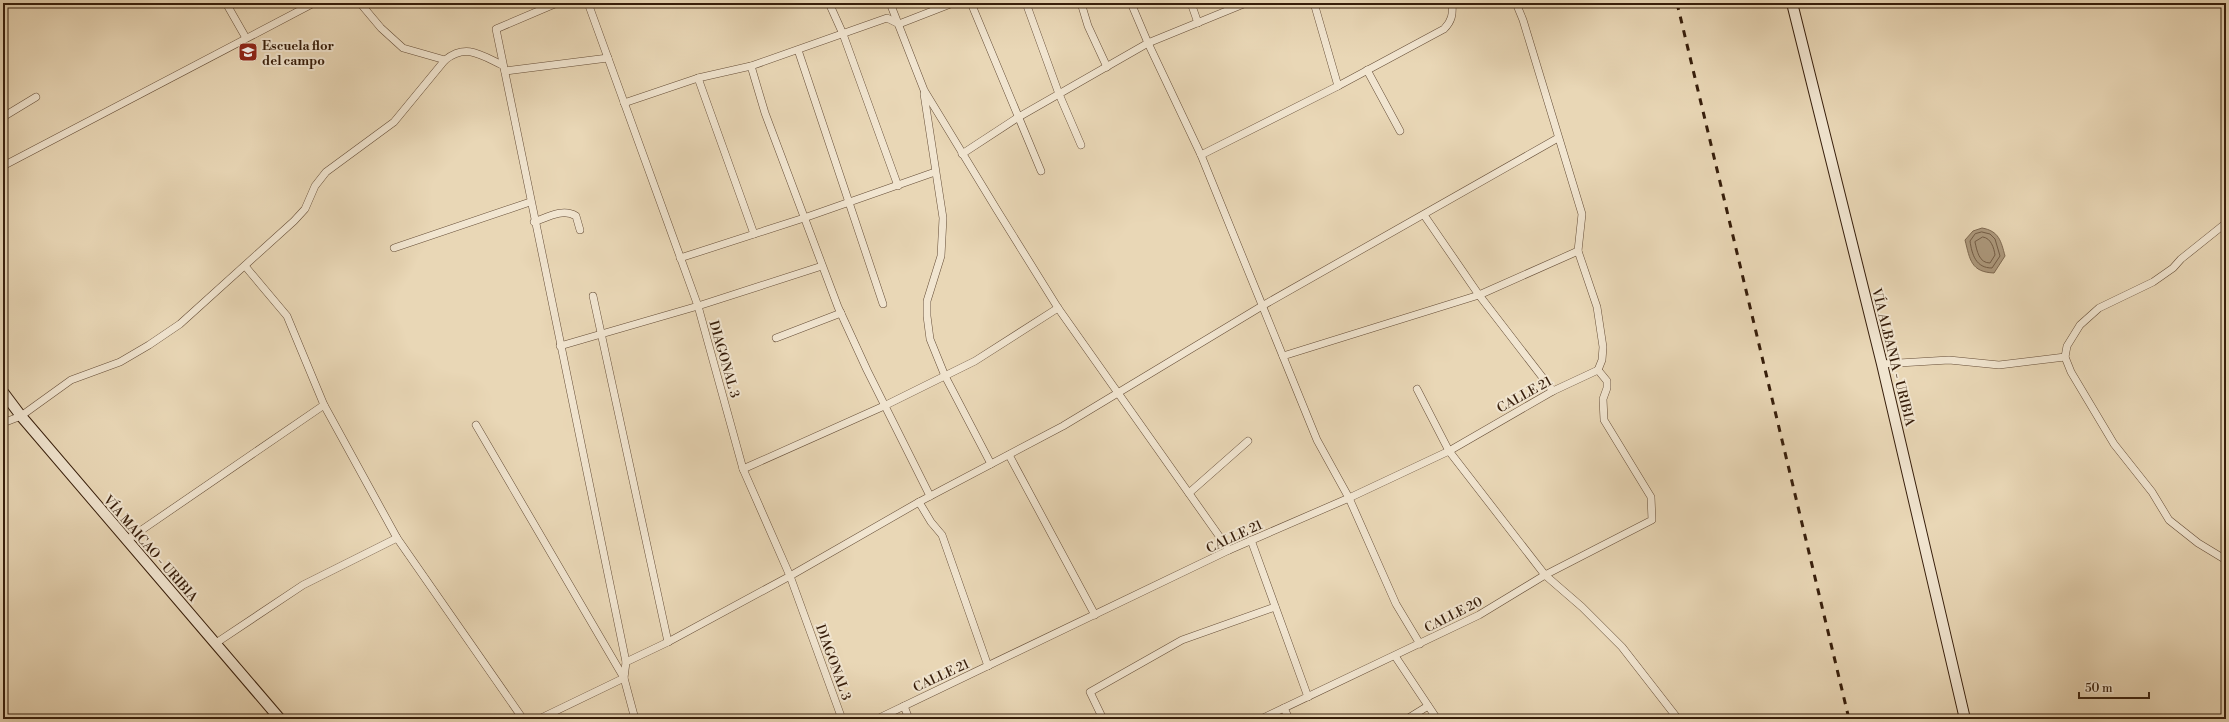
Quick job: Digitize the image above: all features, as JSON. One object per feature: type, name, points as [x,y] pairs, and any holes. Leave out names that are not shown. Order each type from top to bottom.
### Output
[{"type":"main road","name":"VÍA ALBANIA - URIBIA","points":[[1792,3],[1882,364],[1965,719]]},
{"type":"main road","name":"VÍA MAICAO - URIBIA","points":[[3,392],[20,416],[280,719]]},
{"type":"street","points":[[226,3],[246,38]]},
{"type":"street","points":[[3,166],[314,3]]},
{"type":"street","points":[[360,3],[381,28],[403,48],[445,60]]},
{"type":"street","points":[[557,3],[496,29],[534,222],[626,662],[624,678]]},
{"type":"street","name":"DIAGONAL 3","points":[[588,3],[698,306],[743,469],[790,576],[842,719]]},
{"type":"street","points":[[830,3],[843,34],[898,186]]},
{"type":"street","points":[[890,3],[924,90],[962,154],[1058,308],[1229,550]]},
{"type":"street","points":[[624,103],[698,78],[751,66],[887,18],[899,24],[954,3]]},
{"type":"street","points":[[971,3],[1017,118],[1041,171]]},
{"type":"street","points":[[1026,3],[1059,94],[1081,145]]},
{"type":"street","points":[[1081,3],[1088,26],[1107,67]]},
{"type":"street","points":[[1132,3],[1148,43],[1201,156],[1317,440],[1349,498],[1396,604],[1420,644]]},
{"type":"street","points":[[1191,3],[1198,23]]},
{"type":"street","points":[[1314,3],[1338,86]]},
{"type":"street","points":[[1201,156],[1338,86],[1444,29],[1450,22],[1453,13],[1452,3]]},
{"type":"street","points":[[1516,3],[1523,20],[1582,214],[1578,251],[1597,307],[1603,347],[1602,360],[1598,370]]},
{"type":"street","points":[[962,154],[1017,118],[1148,43],[1243,4]]},
{"type":"street","points":[[3,424],[20,416],[71,380],[120,362],[180,324],[245,266],[305,209],[315,186],[326,172],[394,122],[445,60],[454,53],[462,50],[474,52],[503,68],[608,58]]},
{"type":"street","points":[[798,50],[883,304]]},
{"type":"street","points":[[751,66],[765,113],[841,313],[884,406],[930,496]]},
{"type":"street","points":[[1367,70],[1400,131]]},
{"type":"street","points":[[698,78],[754,234]]},
{"type":"street","points":[[924,90],[932,135],[935,172],[943,218],[940,256],[928,301],[927,316],[930,339],[945,376],[991,464]]},
{"type":"street","points":[[3,117],[36,97]]},
{"type":"street","points":[[626,662],[668,642],[790,576],[919,502],[1063,426],[1262,306],[1558,138]]},
{"type":"street","points":[[680,258],[804,218],[935,172]]},
{"type":"street","points":[[394,248],[530,202]]},
{"type":"street","points":[[534,222],[564,212],[570,212],[576,216],[580,230]]},
{"type":"street","points":[[1424,215],[1479,295],[1553,391]]},
{"type":"street","points":[[2226,223],[2181,259],[2173,268],[2153,282],[2099,308],[2080,325],[2067,346],[2065,357],[2071,372],[2114,444],[2152,492],[2169,520],[2198,543],[2226,560]]},
{"type":"street","points":[[1283,356],[1479,295],[1578,251]]},
{"type":"street","points":[[245,266],[287,316],[324,405],[397,538],[523,719]]},
{"type":"street","points":[[560,346],[601,336],[822,266]]},
{"type":"street","points":[[592,296],[668,642]]},
{"type":"street","points":[[743,469],[884,406],[975,361],[1058,308]]},
{"type":"street","points":[[776,338],[841,313]]},
{"type":"street","points":[[1882,364],[1949,360],[1999,365],[2065,357]]},
{"type":"street","name":"CALLE 21","points":[[877,719],[1229,550],[1349,498],[1449,451],[1553,391],[1598,370]]},
{"type":"street","name":"CALLE 20","points":[[1261,719],[1479,615],[1545,575],[1652,520],[1651,497],[1604,420],[1603,399],[1608,388],[1606,381],[1598,370]]},
{"type":"street","points":[[1417,389],[1449,451],[1545,575],[1582,606],[1622,647],[1678,719]]},
{"type":"street","points":[[127,540],[324,405]]},
{"type":"street","points":[[476,425],[624,678],[635,719]]},
{"type":"street","points":[[1189,493],[1248,441]]},
{"type":"street","points":[[1008,455],[1095,615]]},
{"type":"street","points":[[919,502],[931,522],[942,535],[988,666]]},
{"type":"street","points":[[216,643],[303,585],[397,538]]},
{"type":"street","points":[[1251,540],[1308,697]]},
{"type":"street","points":[[1103,719],[1090,692],[1182,640],[1275,607]]},
{"type":"street","points":[[1395,656],[1437,719]]},
{"type":"street","points":[[539,719],[624,678]]},
{"type":"street","points":[[904,706],[909,719]]},
{"type":"street","points":[[1407,719],[1428,706]]},
{"type":"street","points":[[1284,708],[1289,719]]},
{"type":"water","points":[[1982,228],[1988,229],[1996,234],[2005,256],[1994,273],[1980,270],[1976,267],[1970,259],[1968,253],[1965,240],[1973,231]]},
{"type":"railway","points":[[1677,3],[1849,719]]},
{"type":"place","name":"Escuela flor del campo","points":[[248,52]]}]
